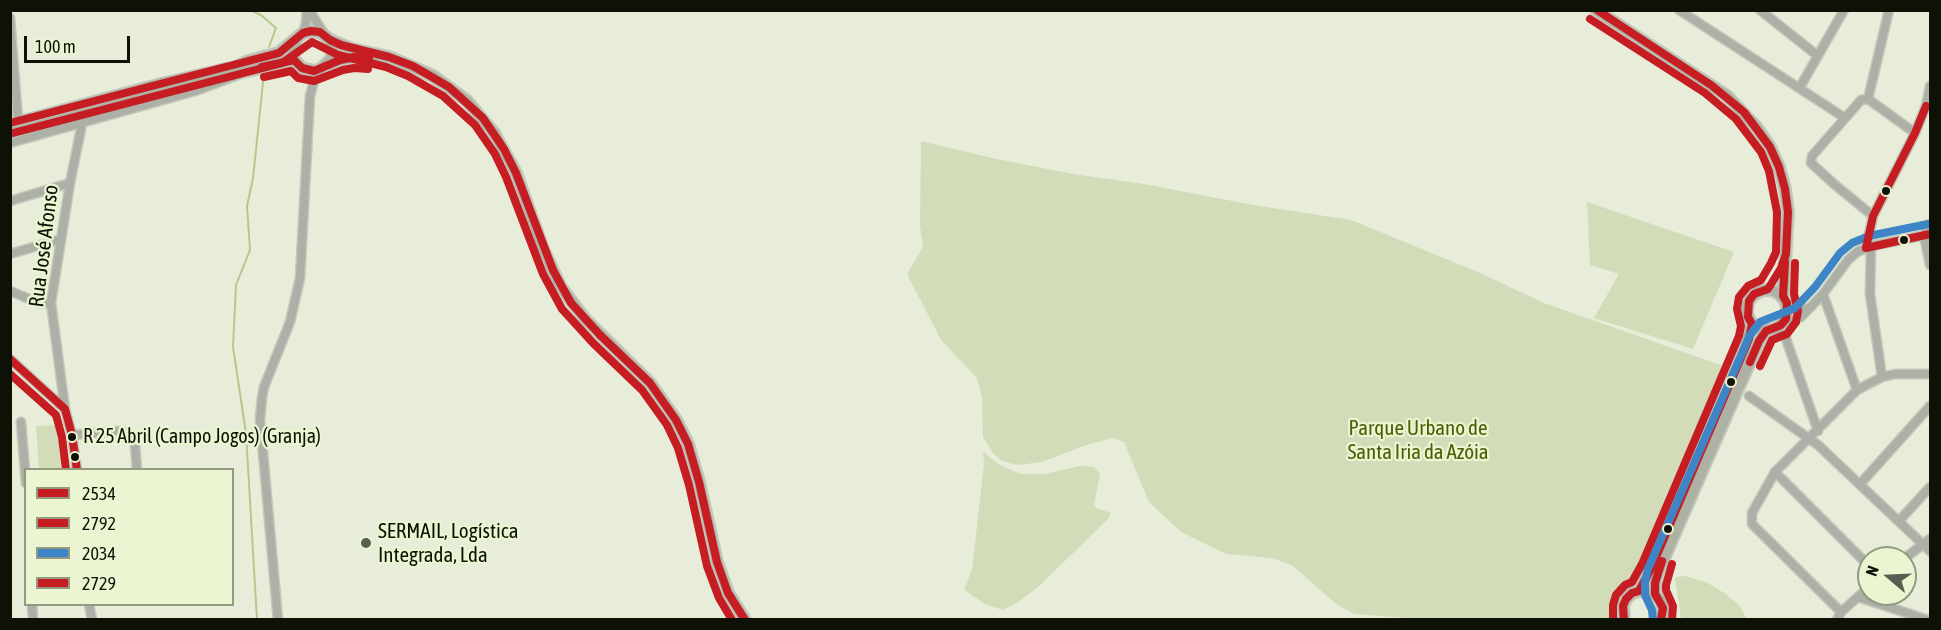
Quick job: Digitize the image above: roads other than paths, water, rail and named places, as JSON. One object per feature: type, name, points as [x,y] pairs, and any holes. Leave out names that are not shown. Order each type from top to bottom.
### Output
[{"type":"main road","points":[[1596,10],[1711,85],[1735,104],[1757,128],[1774,157],[1785,189],[1788,212],[1785,299],[1788,311],[1786,319],[1759,341],[1658,572],[1655,594]]},
{"type":"main road","points":[[10,133],[153,95],[248,66],[279,52],[311,31],[352,49],[413,66],[449,87],[483,118],[504,149],[516,173],[543,249],[561,286],[585,319],[650,383],[676,420],[688,444],[717,561],[728,593],[745,620]]},
{"type":"main road","points":[[299,37],[293,51],[294,60],[302,68],[314,71],[354,57],[388,60],[446,92],[463,106],[489,136],[510,176],[546,272],[556,290],[580,322],[633,373],[666,415],[681,446],[713,570],[739,620]]},
{"type":"main road","points":[[324,67],[333,53],[327,38]]},
{"type":"main road","points":[[248,66],[294,60]]},
{"type":"main road","points":[[1768,289],[1781,268],[1786,254]]},
{"type":"main road","points":[[1639,591],[1651,570],[1749,339],[1752,324],[1748,317],[1749,301],[1754,294],[1768,289],[1776,291],[1785,299]]},
{"type":"main road","points":[[1752,324],[1774,328]]},
{"type":"main road","points":[[1624,620],[1623,606],[1626,599],[1632,593],[1639,591],[1655,594],[1663,608],[1663,618]]},
{"type":"street","points":[[299,37],[306,23],[308,10]]},
{"type":"street","points":[[308,10],[327,38]]},
{"type":"street","points":[[1679,10],[1845,118]]},
{"type":"street","points":[[1760,10],[1818,56]]},
{"type":"street","points":[[1800,87],[1844,10]]},
{"type":"street","points":[[1868,99],[1889,10]]},
{"type":"street","points":[[10,18],[14,122],[159,82],[248,66]]},
{"type":"street","points":[[10,143],[195,91],[248,66]]},
{"type":"street","points":[[278,620],[260,420],[264,387],[290,322],[300,278],[310,96],[315,77],[324,67]]},
{"type":"street","points":[[302,68],[310,96]]},
{"type":"street","points":[[1882,377],[1870,294],[1869,247],[1873,216],[1928,107],[1930,87]]},
{"type":"street","points":[[1873,216],[1811,163],[1812,156],[1861,100],[1868,99],[1915,133]]},
{"type":"street","name":"Rua José Afonso","points":[[77,468],[72,435],[65,409],[51,303],[82,124]]},
{"type":"street","points":[[10,201],[70,183]]},
{"type":"street","points":[[1930,224],[1927,235],[1930,265]]},
{"type":"street","points":[[1774,328],[1801,317],[1812,307],[1848,260],[1857,252],[1869,247],[1927,235]]},
{"type":"street","points":[[10,254],[62,238]]},
{"type":"street","points":[[10,291],[39,303],[51,303]]},
{"type":"street","points":[[1823,294],[1857,390]]},
{"type":"street","points":[[1785,299],[1795,308],[1804,310],[1812,307]]},
{"type":"street","points":[[1774,328],[1785,336],[1818,431]]},
{"type":"street","points":[[10,359],[65,409]]},
{"type":"street","points":[[1857,598],[1839,616],[1752,524],[1750,519],[1775,472],[1857,390],[1882,377],[1895,374],[1930,374]]},
{"type":"street","points":[[1749,396],[1810,438],[1928,545]]},
{"type":"street","points":[[1861,483],[1930,407]]},
{"type":"street","points":[[21,422],[25,468]]},
{"type":"street","points":[[72,435],[120,430],[129,433],[135,444],[137,468]]},
{"type":"street","points":[[1775,472],[1857,554]]},
{"type":"street","points":[[1899,521],[1930,487]]},
{"type":"street","points":[[1885,606],[1928,620]]},
{"type":"waterway","points":[[250,10],[261,15],[276,28],[269,47]]},
{"type":"waterway","points":[[257,620],[246,433],[233,347],[236,285],[250,250],[247,206],[253,178],[264,73]]},
{"type":"place","name":"R 25 Abril (Campo Jogos) (Granja)","points":[[72,437]]},
{"type":"place","name":"SERMAIL, Logística Integrada, Lda","points":[[366,543]]},
{"type":"park label","name":"Parque Urbano de Santa Iria da Azóia","points":[[1418,440]]}]
